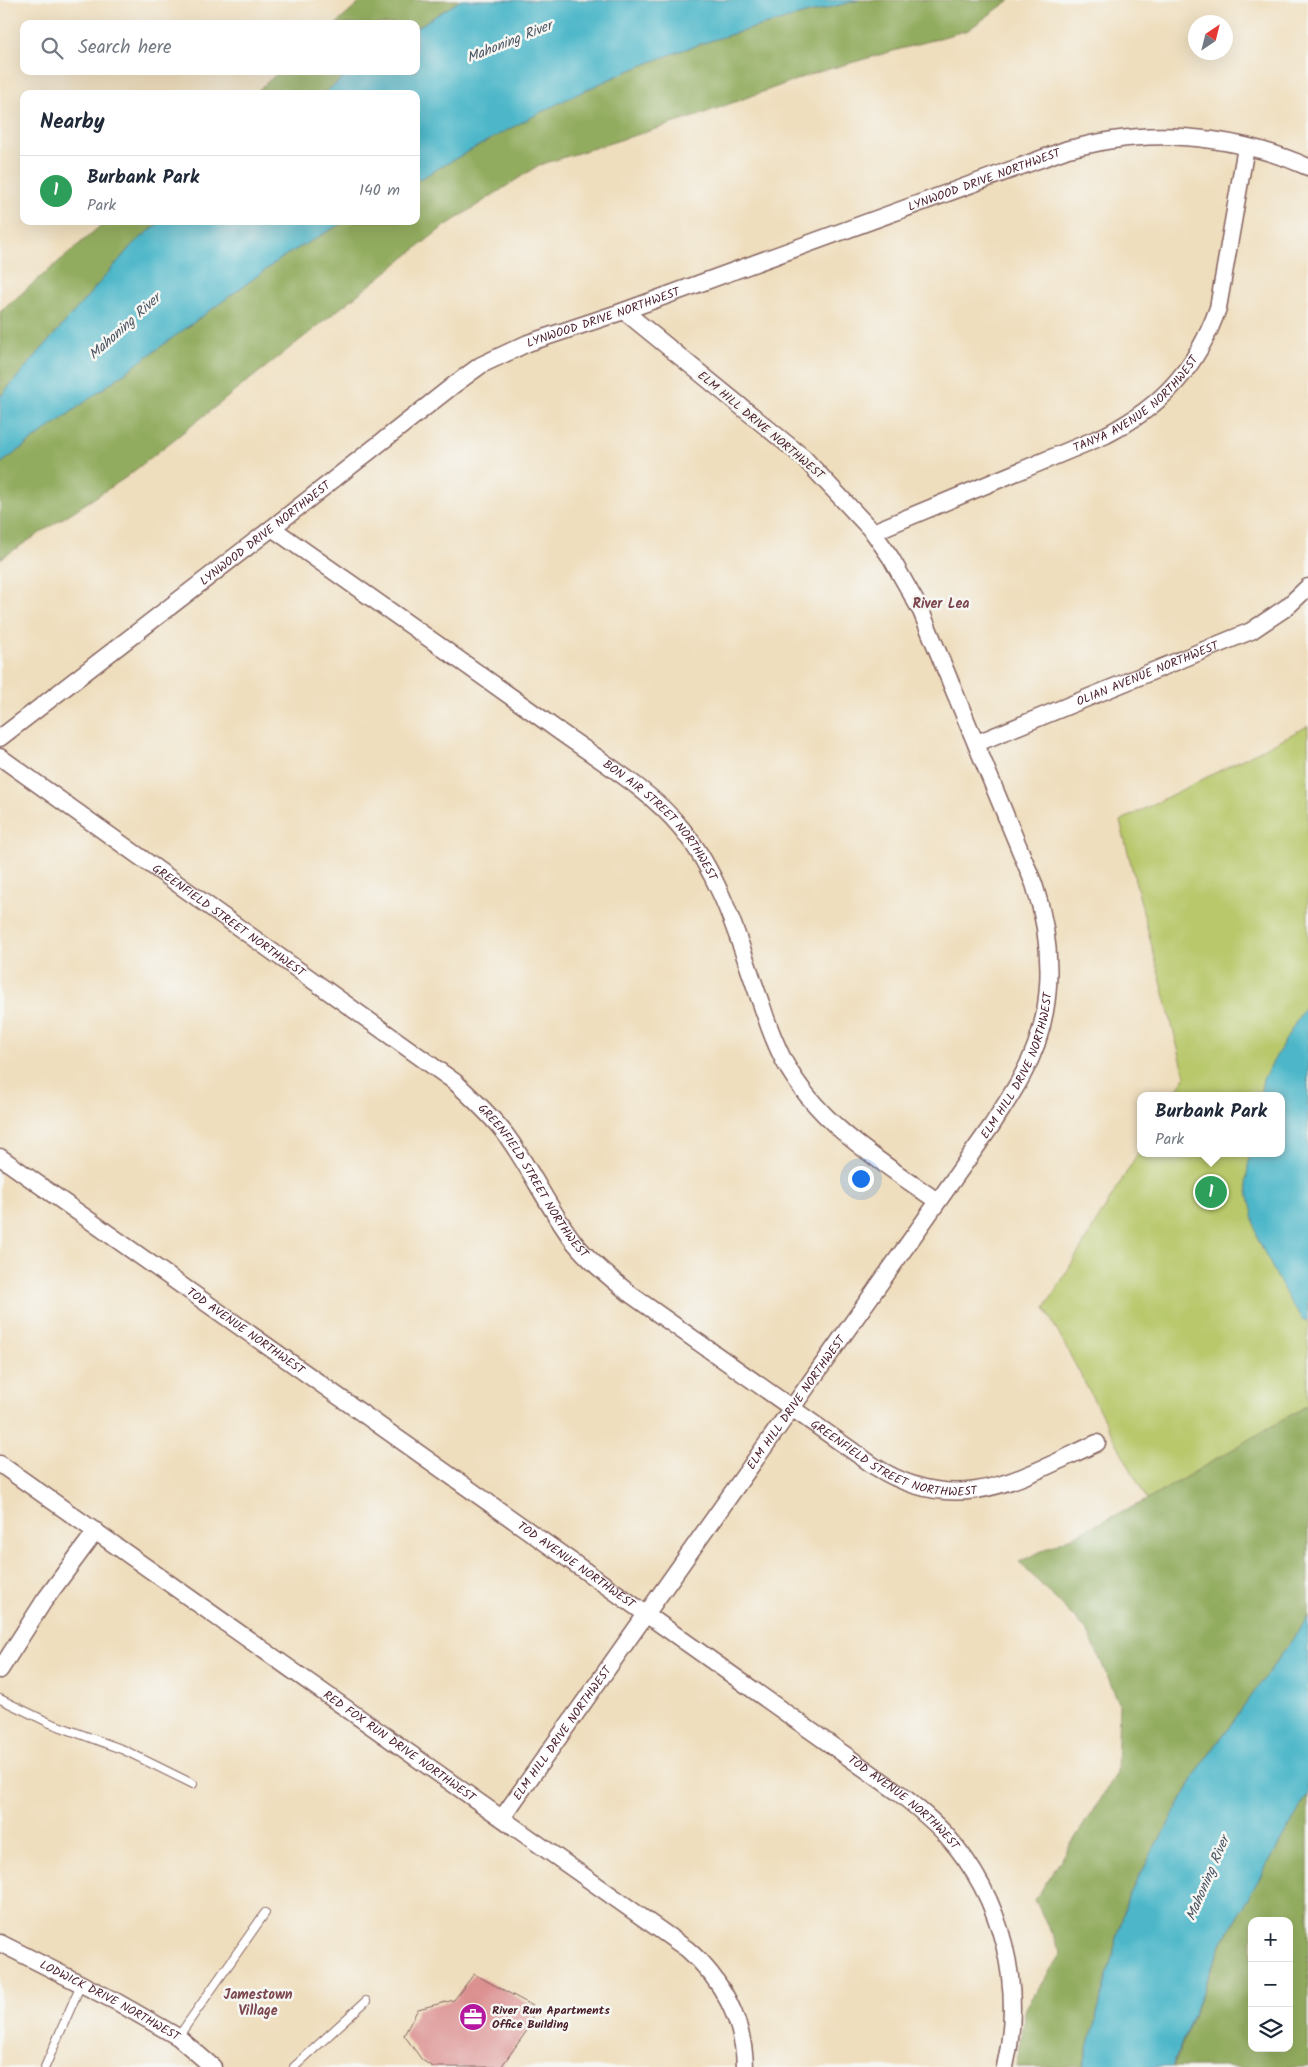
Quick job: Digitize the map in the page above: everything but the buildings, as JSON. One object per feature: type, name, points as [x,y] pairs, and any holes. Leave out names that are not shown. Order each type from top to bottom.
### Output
[{"type":"street","name":"LYNWOOD DRIVE NORTHWEST","points":[[0,738],[455,384],[481,365],[528,343],[624,311],[1068,149],[1114,140],[1156,137],[1224,142],[1308,167]]},
{"type":"street","name":"TANYA AVENUE NORTHWEST","points":[[873,532],[1106,435],[1127,424],[1165,395],[1192,362],[1207,336],[1218,308],[1246,147]]},
{"type":"street","name":"ELM HILL DRIVE NORTHWEST","points":[[502,1818],[992,1125],[1022,1076],[1039,1034],[1048,990],[1048,944],[1041,904],[977,743],[921,611],[891,558],[873,532],[803,457],[624,311]]},
{"type":"street","name":"BON AIR STREET NORTHWEST","points":[[272,528],[545,721],[640,790],[669,814],[694,844],[712,874],[773,1038],[798,1084],[816,1108],[838,1130],[937,1202]]},
{"type":"street","name":"OLIAN AVENUE NORTHWEST","points":[[977,743],[1250,631],[1286,607],[1308,588]]},
{"type":"street","name":"GREENFIELD STREET NORTHWEST","points":[[0,757],[455,1082],[481,1106],[505,1134],[557,1219],[575,1243],[596,1265],[630,1294],[886,1474],[914,1486],[940,1491],[973,1491],[1002,1485],[1097,1443]]},
{"type":"street","name":"TOD AVENUE NORTHWEST","points":[[0,1157],[899,1794],[923,1813],[947,1836],[967,1862],[984,1891],[1004,1942],[1009,1968],[1012,2002],[1012,2027],[1005,2067]]},
{"type":"street","name":"RED FOX RUN DRIVE NORTHWEST","points":[[0,1464],[696,1957],[715,1980],[733,2011],[741,2034],[745,2067]]},
{"type":"street","points":[[0,1670],[44,1601],[96,1531]]},
{"type":"street","name":"LODWICK DRIVE NORTHWEST","points":[[0,1943],[117,2002],[178,2037],[211,2066]]},
{"type":"lane","points":[[0,1700],[50,1722],[124,1750],[192,1784]]},
{"type":"lane","points":[[178,2037],[265,1913]]},
{"type":"lane","points":[[45,2067],[81,1984]]},
{"type":"lane","points":[[294,2067],[366,2001]]},
{"type":"green space","points":[[363,0],[461,0],[420,26],[420,20],[340,20]]},
{"type":"green space","points":[[859,0],[1010,0],[968,30],[815,73],[685,120],[539,165],[442,228],[125,478],[0,559],[0,464],[286,255],[339,225],[420,225],[420,179],[534,116],[594,86],[656,60],[706,42]]},
{"type":"green space","points":[[275,75],[347,75],[328,90],[259,90]]},
{"type":"green space","points":[[101,225],[157,225],[133,244],[0,397],[0,312]]},
{"type":"green space","points":[[1308,726],[1308,1405],[1147,1500],[1045,1308],[1137,1155],[1137,1157],[1285,1157],[1285,1092],[1175,1092],[1185,1076],[1120,821]]},
{"type":"green space","points":[[1308,1405],[1308,1618],[1198,1770],[1128,1897],[1083,2067],[1016,2067],[1023,2030],[1024,2011],[1061,1953],[1035,1900],[1117,1773],[1119,1703],[1088,1632],[1019,1562],[1147,1500]]},
{"type":"green space","points":[[1308,1794],[1308,2067],[1173,2067],[1221,1945]]},
{"type":"water","name":"Mahoning River","points":[[461,0],[859,0],[731,34],[625,73],[534,116],[420,179],[420,90],[328,90],[347,75],[420,75],[420,26]]},
{"type":"water","name":"Mahoning River","points":[[157,225],[339,225],[286,255],[0,464],[0,397],[133,244]]},
{"type":"water","points":[[1308,1001],[1308,1321],[1303,1320],[1289,1300],[1258,1240],[1246,1181],[1249,1157],[1285,1157],[1285,1092],[1261,1092],[1263,1079]]},
{"type":"water","name":"Mahoning River","points":[[1308,1618],[1308,1794],[1221,1945],[1172,2067],[1083,2067],[1128,1897],[1198,1770]]},
{"type":"place","name":"Burbank Park","points":[[1211,1192]]},
{"type":"place","name":"River Run Apartments Office Building","points":[[473,2017]]},
{"type":"district","name":"River Lea","points":[[941,603]]},
{"type":"district","name":"Jamestown Village","points":[[258,2002]]}]
